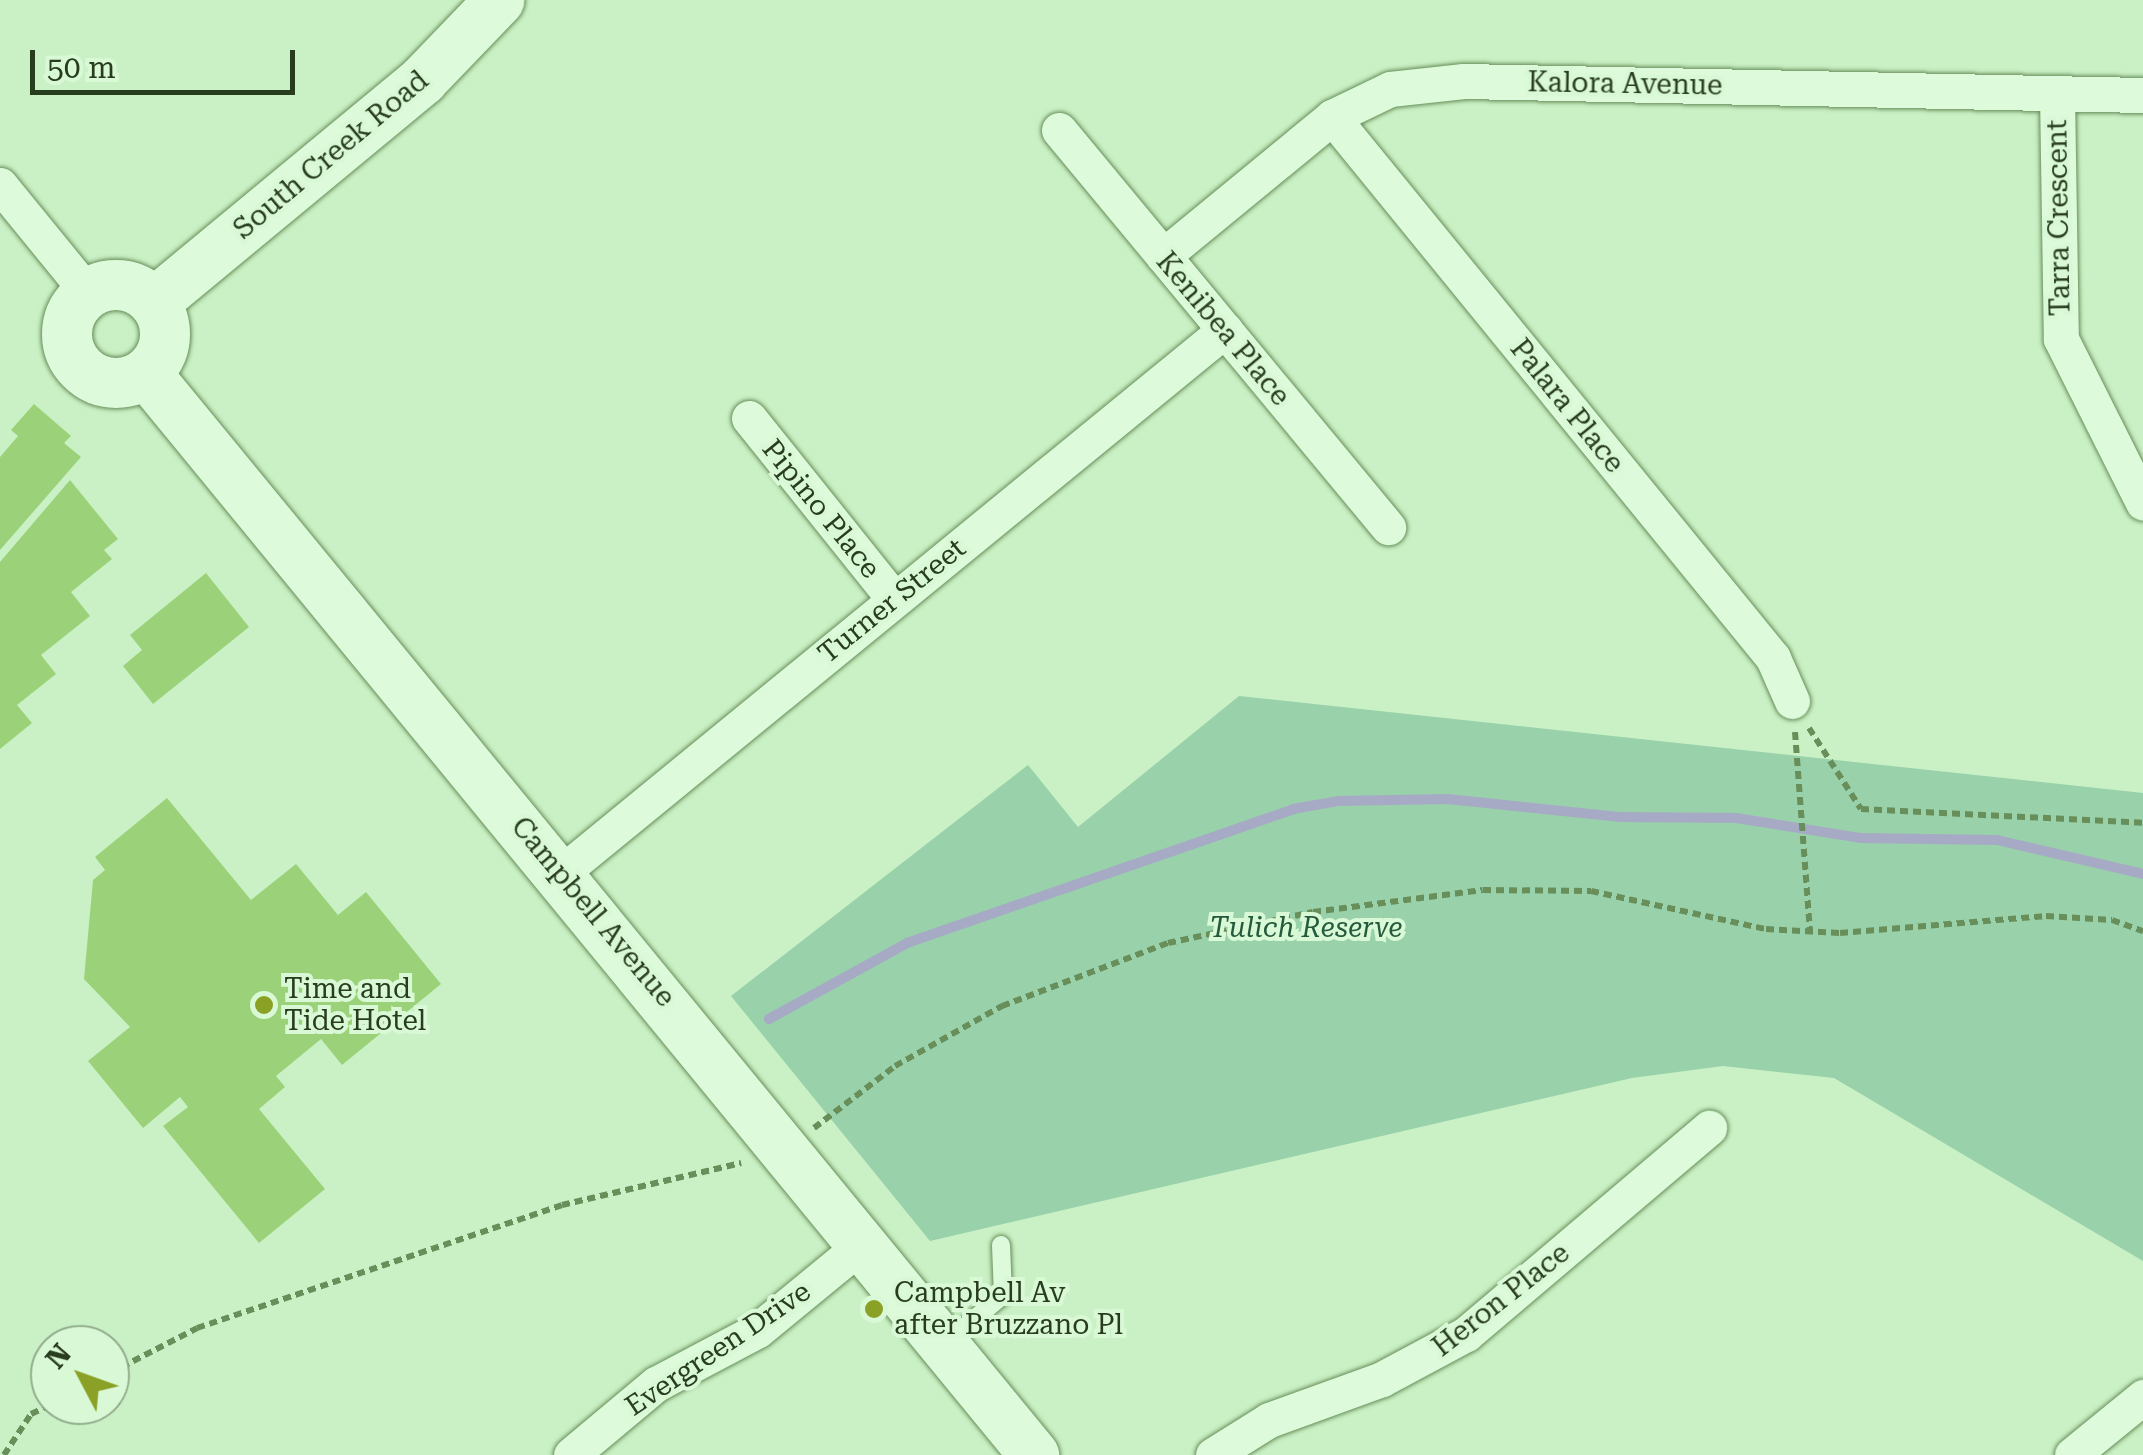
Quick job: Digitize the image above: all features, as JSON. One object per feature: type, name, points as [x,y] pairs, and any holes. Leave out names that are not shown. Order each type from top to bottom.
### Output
[{"type":"main road","points":[[499,0],[514,7],[535,0]]},
{"type":"main road","name":"South Creek Road","points":[[155,302],[423,80],[499,0]]},
{"type":"main road","points":[[122,284],[155,302],[166,339],[146,373],[100,381],[74,361],[66,332],[88,293],[122,284]]},
{"type":"main road","name":"Campbell Avenue","points":[[146,373],[561,873],[1034,1455]]},
{"type":"street","name":"Kalora Avenue","points":[[1163,256],[1332,117],[1390,90],[1464,81],[2143,95]]},
{"type":"street","name":"Tarra Crescent","points":[[2057,93],[2061,339],[2143,504]]},
{"type":"street","name":"Palara Place","points":[[1332,117],[1772,658],[1792,701]]},
{"type":"street","name":"Kenibea Place","points":[[1059,130],[1388,527]]},
{"type":"street","points":[[0,185],[88,293]]},
{"type":"street","name":"Turner Street","points":[[561,873],[1224,330]]},
{"type":"street","name":"Pipino Place","points":[[749,418],[894,599]]},
{"type":"street","name":"Heron Place","points":[[1213,1455],[1269,1420],[1382,1379],[1466,1334],[1709,1128]]},
{"type":"street","name":"Evergreen Drive","points":[[572,1455],[656,1384],[758,1330],[864,1243]]},
{"type":"street","points":[[2072,1455],[2143,1397]]},
{"type":"lane","points":[[945,1343],[1002,1295],[1000,1245]]},
{"type":"path","points":[[1792,701],[1810,931]]},
{"type":"path","points":[[1792,701],[1861,808],[2143,822]]},
{"type":"path","points":[[130,1363],[197,1328],[562,1204],[787,1150],[894,1066],[1002,1006],[1168,943],[1313,912],[1483,890],[1592,891],[1766,929],[1810,931],[2046,916],[2112,920],[2143,931]]},
{"type":"path","points":[[4,1455],[30,1416]]},
{"type":"green space","name":"Tulich Reserve","points":[[1239,696],[2143,793],[2143,1261],[1834,1078],[1723,1066],[1632,1078],[930,1241],[731,996],[1028,765],[1078,827]]},
{"type":"building","points":[[34,404],[71,436],[64,443],[81,457],[0,550],[0,457],[18,436],[11,430]]},
{"type":"building","points":[[70,480],[118,539],[104,550],[112,559],[71,592],[90,616],[41,655],[56,674],[17,705],[32,723],[0,749],[0,562]]},
{"type":"building","points":[[206,573],[249,627],[153,704],[123,666],[142,650],[130,635]]},
{"type":"building","name":"Time and Tide Hotel","points":[[167,798],[251,900],[296,864],[338,915],[366,892],[441,984],[342,1065],[321,1039],[276,1076],[285,1087],[259,1109],[325,1189],[259,1243],[163,1126],[188,1107],[180,1097],[143,1128],[88,1061],[130,1027],[84,979],[93,880],[105,870],[95,857]]},
{"type":"waterway","points":[[769,1019],[907,943],[1293,809],[1339,801],[1448,799],[1618,817],[1736,818],[1861,838],[1997,840],[2143,874]]},
{"type":"place","name":"Time and Tide Hotel","points":[[264,1005]]},
{"type":"place","name":"Campbell Av after Bruzzano Pl","points":[[874,1309]]}]
